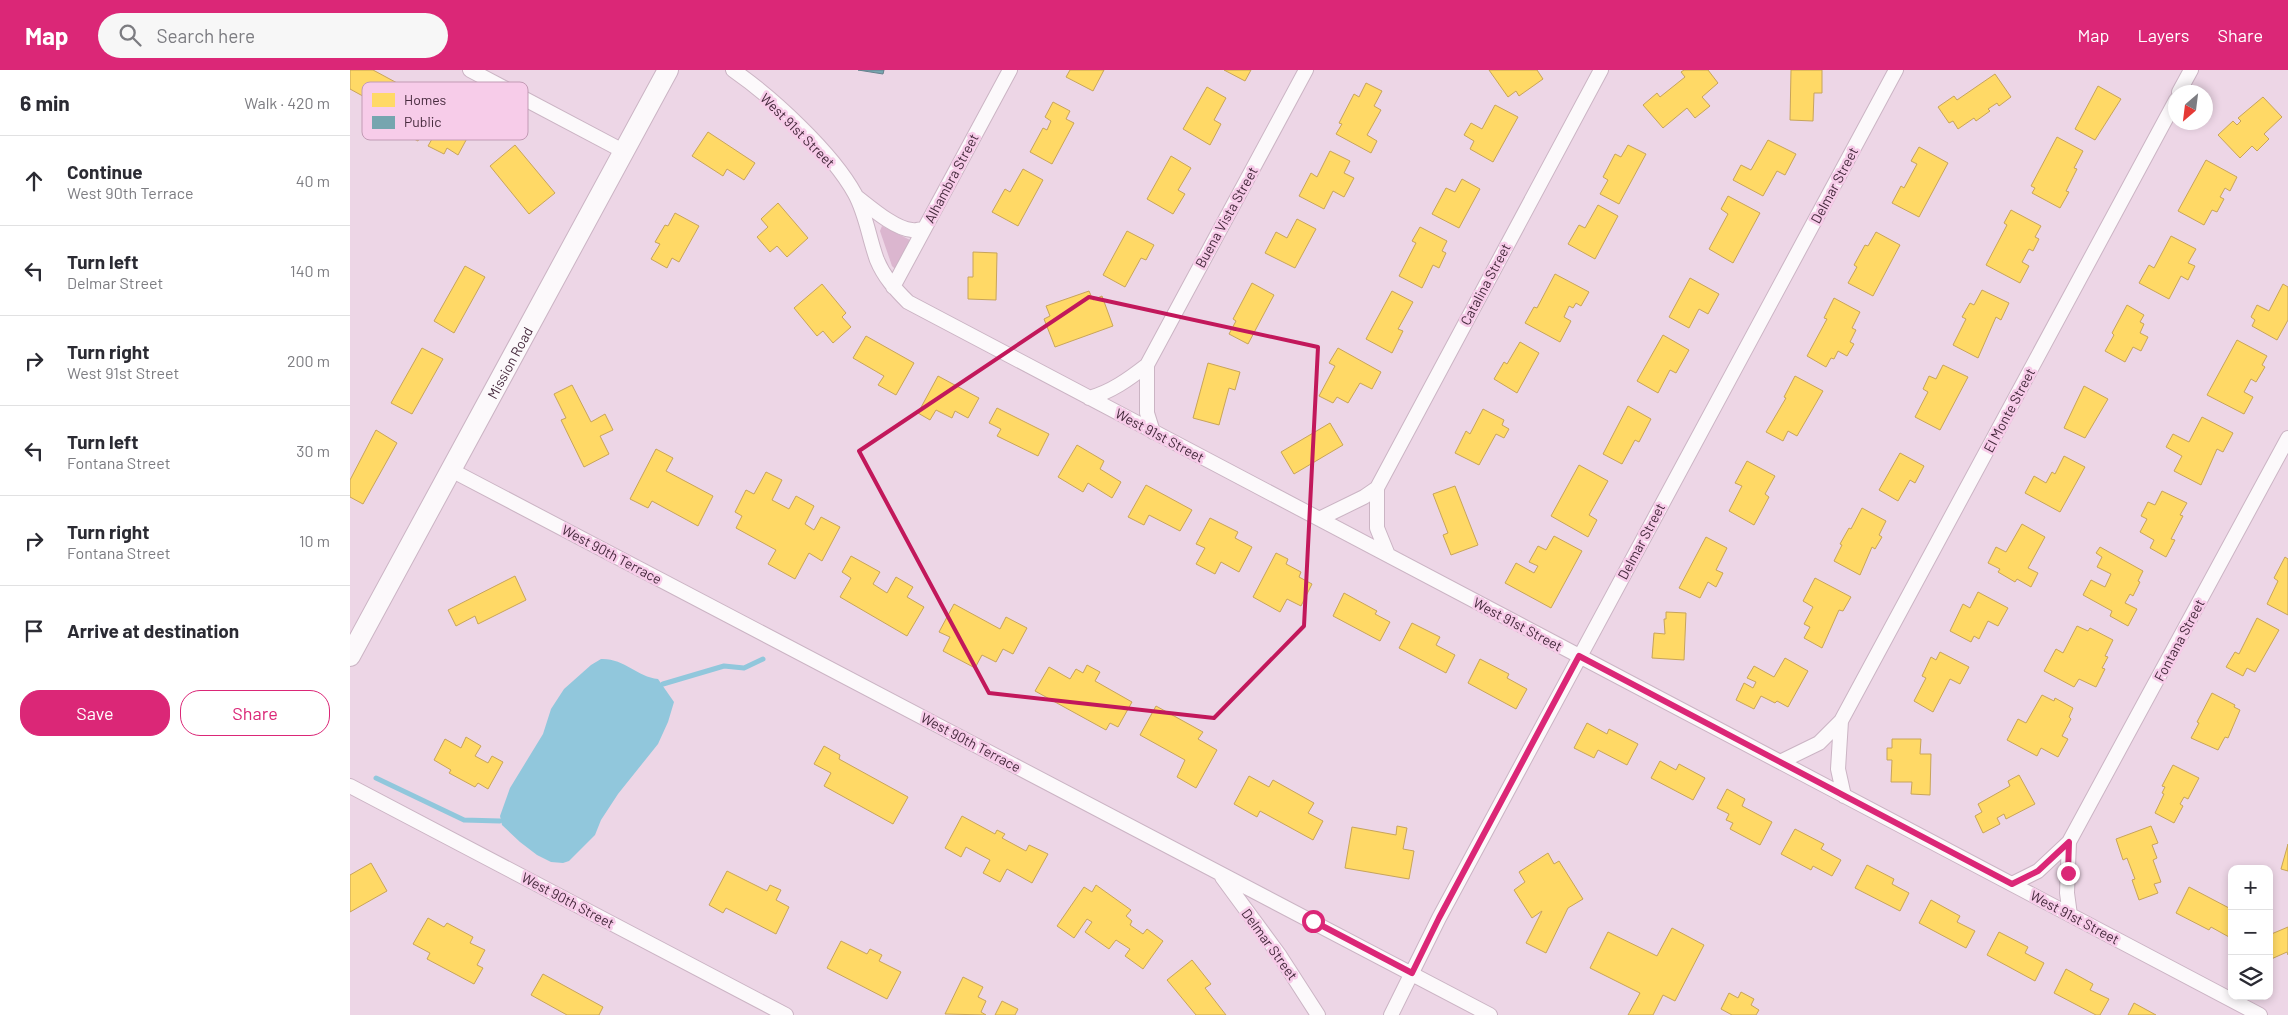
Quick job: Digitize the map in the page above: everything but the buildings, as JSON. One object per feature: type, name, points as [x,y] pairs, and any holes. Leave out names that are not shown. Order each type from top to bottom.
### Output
[{"type":"main road","name":"Mission Road","points":[[350,656],[668,70]]},
{"type":"street","points":[[470,70],[493,82]]},
{"type":"street","name":"West 91st Street","points":[[733,70],[801,128],[847,180],[857,196],[877,259],[893,287],[908,302],[2260,1015]]},
{"type":"street","name":"Alhambra Street","points":[[893,287],[1010,70]]},
{"type":"street","name":"Buena Vista Street","points":[[1089,398],[1124,383],[1147,365],[1306,70]]},
{"type":"street","name":"Delmar Street","points":[[1391,1015],[1439,918],[1579,656],[1896,70]]},
{"type":"street","points":[[2183,85],[2191,70]]},
{"type":"street","name":"Catalina Street","points":[[1388,555],[1377,528],[1377,488],[1598,74]]},
{"type":"street","points":[[528,101],[625,152]]},
{"type":"street","name":"El Monte Street","points":[[1780,762],[1819,743],[1842,721],[2168,115]]},
{"type":"street","name":"West 91st Street","points":[[857,196],[873,210],[902,227],[912,230],[924,229]]},
{"type":"street","name":"Buena Vista Street","points":[[1147,365],[1147,412],[1153,432]]},
{"type":"street","name":"Fontana Street","points":[[2012,884],[2038,871],[2069,842],[2288,438]]},
{"type":"street","name":"West 90th Terrace","points":[[451,470],[1490,1015]]},
{"type":"street","points":[[1319,519],[1364,497],[1377,488]]},
{"type":"street","name":"El Monte Street","points":[[1842,721],[1838,769],[1844,796]]},
{"type":"street","name":"West 90th Street","points":[[350,786],[786,1015]]},
{"type":"street","name":"Fontana Street","points":[[2069,842],[2067,893],[2070,915]]},
{"type":"street","name":"Delmar Street","points":[[1220,874],[1280,956],[1318,1015]]},
{"type":"highlighted area","points":[[1089,297],[1318,347],[1304,626],[1214,718],[989,693],[859,451]]},
{"type":"shaded area","points":[[882,226],[910,240],[895,269],[892,266],[880,231]]},
{"type":"water","points":[[601,659],[617,661],[643,675],[658,679],[674,702],[668,722],[658,744],[618,794],[601,820],[595,835],[569,861],[563,863],[551,862],[537,855],[520,842],[502,825],[500,816],[510,788],[543,734],[551,709],[564,689],[591,665]]},
{"type":"waterway","points":[[663,684],[724,666],[744,668],[763,659]]},
{"type":"waterway","points":[[376,778],[464,820],[500,821]]},
{"type":"route","points":[[1313,921],[1412,973],[1439,918],[1579,656],[2012,884],[2038,871],[2060,853],[2069,842],[2068,873]]}]
